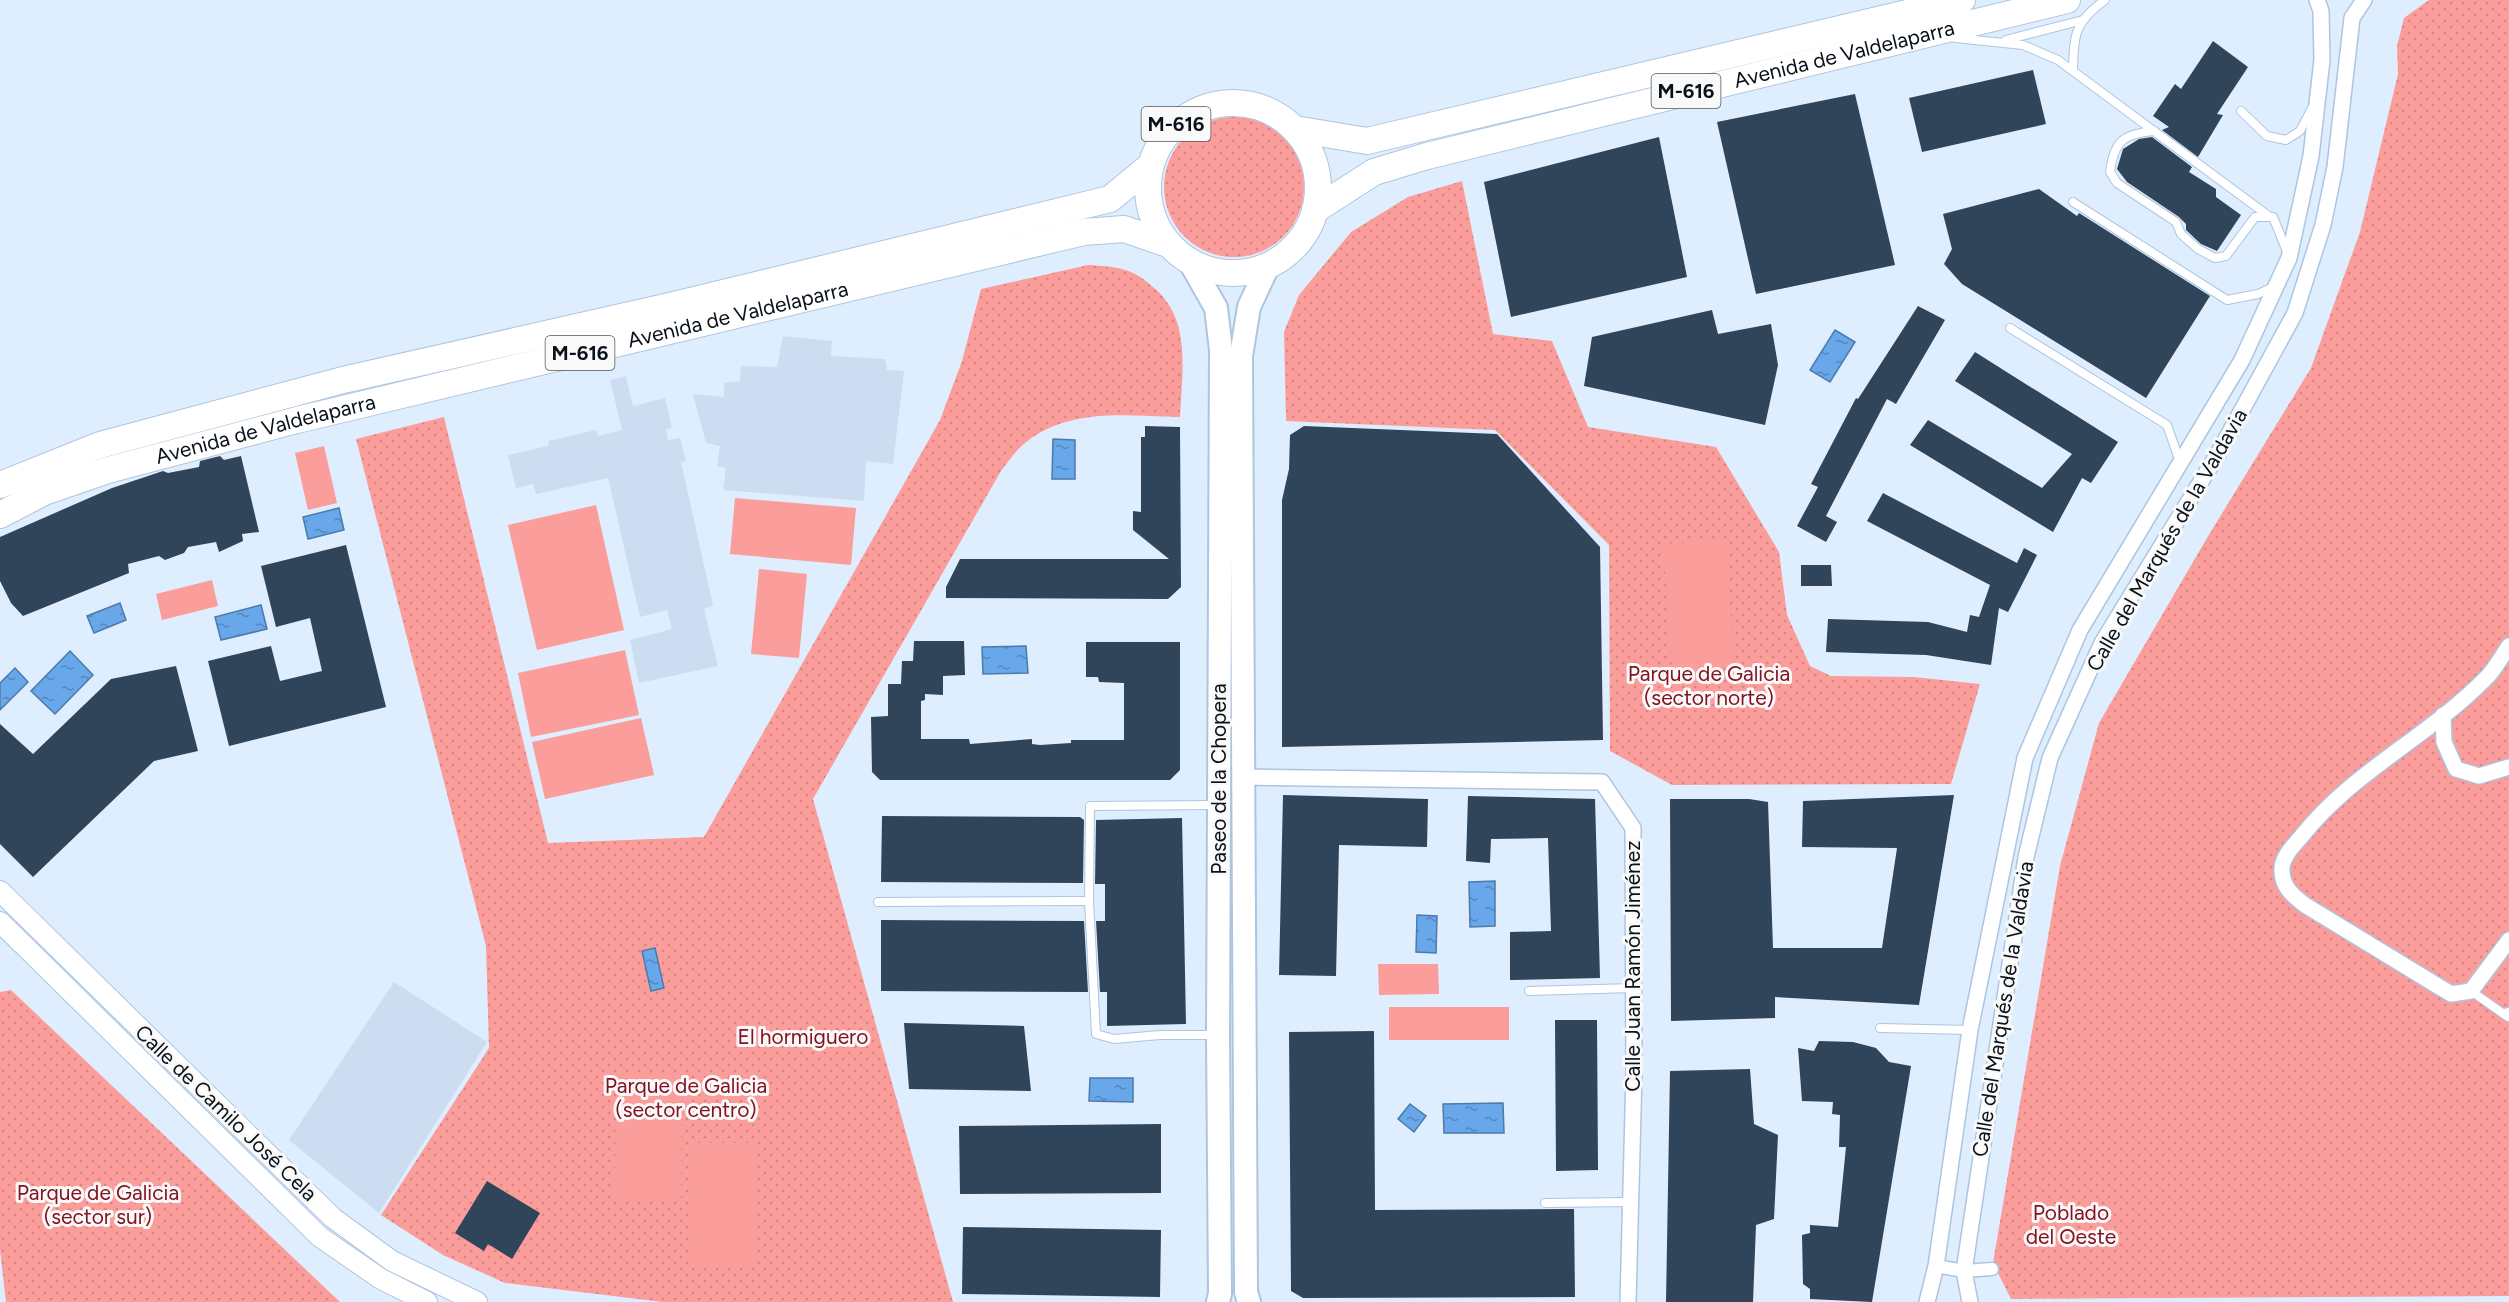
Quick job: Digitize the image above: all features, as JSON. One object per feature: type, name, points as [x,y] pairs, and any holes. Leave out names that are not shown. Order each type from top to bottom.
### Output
[{"type":"highway","name":"Avenida de Valdelaparra","points":[[1295,129],[1367,141],[1962,0]]},
{"type":"highway","name":"Avenida de Valdelaparra","points":[[1315,210],[1374,172],[1427,156],[1726,81],[1924,36],[2067,0]]},
{"type":"highway","name":"M-616","points":[[1225,102],[1251,104],[1275,113],[1295,129],[1311,153],[1318,181],[1315,210],[1300,240],[1289,253],[1268,266],[1242,273],[1215,272],[1190,262],[1168,244],[1154,220],[1147,194],[1150,166],[1160,142],[1171,129],[1199,109],[1225,102]]},
{"type":"highway","name":"Avenida de Valdelaparra","points":[[0,485],[99,445],[343,380],[692,300],[1110,198],[1150,166]]},
{"type":"highway","name":"Avenida de Valdelaparra","points":[[0,515],[44,492],[108,470],[279,425],[1084,232],[1124,229],[1168,244]]},
{"type":"main road","name":"Paseo de la Chopera","points":[[1190,262],[1216,308],[1221,350],[1218,1035],[1220,1293],[1218,1302]]},
{"type":"main road","name":"Paseo de la Chopera","points":[[1249,1302],[1246,1292],[1240,356],[1250,307],[1268,266]]},
{"type":"street","name":"Calle del Marqués de la Valdavia","points":[[1927,1302],[1936,1266],[1970,1030],[2025,758],[2080,630],[2242,360],[2279,284],[2289,258],[2311,156],[2322,40],[2322,11],[2317,0]]},
{"type":"street","name":"Calle del Marqués de la Valdavia","points":[[1970,1302],[1964,1271],[2026,856],[2050,758],[2102,642],[2219,452],[2295,313],[2323,225],[2335,167],[2352,18],[2364,0]]},
{"type":"street","points":[[2509,646],[2486,678],[2443,715],[2364,774],[2318,815],[2287,855],[2282,869],[2286,897],[2302,910],[2451,994],[2471,991],[2509,939]]},
{"type":"street","points":[[2443,715],[2444,742],[2456,770],[2479,776],[2509,767]]},
{"type":"street","name":"Calle Juan Ramón Jiménez","points":[[1243,777],[1602,782],[1633,828],[1628,1302]]},
{"type":"street","name":"Calle de Camilo José Cela","points":[[0,891],[333,1218],[392,1261],[477,1302]]},
{"type":"street","points":[[2,928],[21,913]]},
{"type":"street","name":"Calle de Camilo José Cela","points":[[2,928],[320,1237],[381,1279],[427,1302]]},
{"type":"street","points":[[1936,1266],[1964,1271],[1992,1269]]},
{"type":"lane","points":[[2073,71],[2074,35],[2083,20],[2105,0]]},
{"type":"lane","points":[[2001,41],[2083,20]]},
{"type":"lane","points":[[1924,36],[2001,41],[2023,45],[2058,60],[2273,217],[2289,258]]},
{"type":"lane","points":[[2241,111],[2267,136],[2286,140],[2300,131],[2317,99]]},
{"type":"lane","points":[[2154,131],[2134,133],[2120,141],[2112,154],[2110,172],[2117,183],[2176,222],[2181,234],[2198,249],[2215,258],[2226,256],[2255,218],[2270,217]]},
{"type":"lane","points":[[2073,202],[2227,300],[2258,294],[2279,284]]},
{"type":"lane","points":[[2010,328],[2167,425],[2181,465]]},
{"type":"lane","points":[[1218,1035],[1160,1035],[1114,1039],[1096,1034],[1089,901],[1090,806],[1219,805]]},
{"type":"lane","points":[[878,902],[1089,901]]},
{"type":"lane","points":[[1529,991],[1633,988]]},
{"type":"lane","points":[[2471,991],[2509,1016]]},
{"type":"lane","points":[[1880,1028],[1970,1030]]},
{"type":"lane","points":[[1545,1203],[1630,1202]]},
{"type":"shaded area","points":[[783,336],[832,341],[831,356],[885,359],[887,370],[904,371],[893,464],[866,461],[864,501],[723,490],[726,468],[717,466],[720,446],[706,443],[693,394],[724,397],[724,383],[740,381],[741,366],[777,367]]},
{"type":"shaded area","points":[[626,376],[633,406],[665,398],[672,428],[666,429],[668,440],[680,438],[686,461],[681,462],[713,606],[704,609],[718,666],[639,683],[630,640],[672,629],[667,610],[640,617],[608,478],[536,494],[533,484],[516,488],[508,455],[548,446],[549,441],[596,430],[598,436],[622,430],[610,380]]},
{"type":"shaded area","points":[[394,982],[487,1042],[379,1213],[289,1140]]},
{"type":"green space","name":"Poblado del Oeste","points":[[2429,0],[2509,0],[2509,1296],[2011,1299],[1993,1263],[2060,866],[2099,723],[2207,538],[2311,368],[2360,232],[2398,74],[2397,46],[2404,18]]},
{"type":"green space","points":[[1234,117],[1261,123],[1273,129],[1283,138],[1292,148],[1298,160],[1304,187],[1298,214],[1292,226],[1283,236],[1273,245],[1261,251],[1234,257],[1207,251],[1195,245],[1185,236],[1176,226],[1170,214],[1164,187],[1170,160],[1176,148],[1185,138],[1195,129],[1207,123]]},
{"type":"green space","name":"Parque de Galicia (sector norte)","points":[[1462,181],[1493,334],[1552,341],[1588,427],[1716,447],[1779,552],[1787,615],[1810,666],[1831,676],[1914,677],[1980,684],[1951,784],[1672,785],[1610,751],[1609,545],[1495,430],[1286,421],[1284,332],[1299,295],[1351,232],[1408,197]]},
{"type":"green space","name":"Parque de Galicia (sector centro)","points":[[1088,265],[1116,268],[1133,273],[1150,284],[1174,314],[1179,330],[1183,364],[1180,417],[1119,415],[1080,419],[1042,432],[1018,449],[1001,471],[813,799],[953,1302],[663,1302],[505,1283],[443,1255],[381,1215],[489,1048],[486,946],[356,439],[444,417],[548,843],[704,837],[940,420],[962,361],[981,289]]},
{"type":"green space","points":[[324,446],[337,503],[308,510],[295,453]]},
{"type":"green space","points":[[735,498],[856,508],[851,565],[730,554]]},
{"type":"green space","points":[[596,505],[624,630],[537,650],[508,525]]},
{"type":"green space","points":[[1726,540],[1734,666],[1672,671],[1663,544]]},
{"type":"green space","points":[[759,569],[807,574],[799,658],[751,654]]},
{"type":"green space","points":[[212,580],[218,606],[162,620],[156,594]]},
{"type":"green space","points":[[625,650],[639,715],[531,737],[518,673]]},
{"type":"green space","points":[[641,718],[654,775],[545,799],[532,742]]},
{"type":"green space","points":[[1378,964],[1438,964],[1439,994],[1379,995]]},
{"type":"green space","name":"Parque de Galicia (sector sur)","points":[[11,990],[340,1302],[6,1302],[0,1250],[0,992]]},
{"type":"green space","points":[[1389,1007],[1509,1007],[1509,1040],[1389,1040]]},
{"type":"green space","points":[[617,1072],[682,1074],[681,1200],[614,1199]]},
{"type":"green space","points":[[691,1143],[757,1143],[756,1268],[690,1268]]},
{"type":"water","points":[[1835,330],[1855,342],[1830,382],[1810,370]]},
{"type":"water","points":[[1053,439],[1075,440],[1075,479],[1052,479]]},
{"type":"water","points":[[339,508],[344,530],[308,539],[303,517]]},
{"type":"water","points":[[120,603],[126,620],[94,633],[87,616]]},
{"type":"water","points":[[261,605],[267,629],[221,640],[215,617]]},
{"type":"water","points":[[1026,646],[1028,673],[983,674],[982,647]]},
{"type":"water","points":[[70,651],[93,675],[55,714],[31,691]]},
{"type":"water","points":[[15,668],[28,682],[0,710],[0,683]]},
{"type":"water","points":[[1495,881],[1495,926],[1470,927],[1469,882]]},
{"type":"water","points":[[1417,915],[1437,916],[1436,953],[1416,952]]},
{"type":"water","points":[[655,948],[664,988],[651,991],[642,951]]},
{"type":"water","points":[[1090,1078],[1133,1078],[1133,1102],[1089,1101]]},
{"type":"water","points":[[1503,1103],[1504,1133],[1444,1133],[1443,1104]]},
{"type":"water","points":[[1410,1104],[1426,1116],[1414,1132],[1398,1119]]},
{"type":"building","points":[[2213,41],[2248,67],[2217,114],[2223,115],[2198,157],[2162,130],[2169,127],[2153,116],[2175,84],[2181,89]]},
{"type":"building","points":[[2033,70],[2046,124],[1922,152],[1909,98]]},
{"type":"building","points":[[1855,94],[1895,265],[1756,294],[1717,122]]},
{"type":"building","points":[[1659,137],[1687,277],[1511,317],[1484,182]]},
{"type":"building","points":[[2152,137],[2192,167],[2189,172],[2216,189],[2216,197],[2241,215],[2217,251],[2201,244],[2186,230],[2186,224],[2179,217],[2127,182],[2117,169],[2123,149],[2139,139]]},
{"type":"building","points":[[2039,189],[2077,216],[2079,213],[2210,296],[2146,398],[1962,284],[1944,264],[1952,249],[1943,214]]},
{"type":"building","points":[[1918,306],[1945,320],[1896,404],[1887,399],[1826,516],[1837,522],[1826,542],[1797,526],[1818,487],[1811,484],[1856,398],[1858,399]]},
{"type":"building","points":[[1712,310],[1718,334],[1771,324],[1778,365],[1765,425],[1584,386],[1592,337]]},
{"type":"building","points":[[1975,352],[2118,442],[2091,483],[2082,478],[2053,532],[1910,445],[1928,420],[2042,488],[2072,454],[1955,381]]},
{"type":"building","points":[[1145,426],[1180,427],[1181,587],[1168,599],[946,598],[946,587],[960,559],[1169,559],[1133,530],[1133,511],[1141,512],[1141,437],[1145,437]]},
{"type":"building","points":[[1304,426],[1497,434],[1600,547],[1603,740],[1282,747],[1282,500],[1289,469],[1290,435]]},
{"type":"building","points":[[220,456],[224,460],[241,456],[259,532],[242,534],[243,541],[219,552],[216,542],[188,547],[184,553],[165,560],[159,556],[128,564],[129,573],[23,616],[11,603],[0,581],[0,537],[112,488],[163,471],[168,473],[199,467],[200,461]]},
{"type":"building","points":[[1883,493],[2017,563],[2024,548],[2037,555],[2008,612],[1999,608],[1991,665],[1926,655],[1826,652],[1828,619],[1928,622],[1967,632],[1970,615],[1979,617],[1990,585],[1867,521]]},
{"type":"building","points":[[346,545],[386,707],[229,746],[208,661],[271,646],[280,681],[322,671],[310,618],[276,627],[261,566]]},
{"type":"building","points":[[1801,565],[1831,565],[1832,586],[1801,586]]},
{"type":"building","points":[[914,641],[964,641],[965,675],[943,676],[943,695],[925,694],[925,700],[921,701],[921,739],[969,739],[970,744],[1032,739],[1032,744],[1040,745],[1071,743],[1071,740],[1124,740],[1124,683],[1099,682],[1098,677],[1086,677],[1086,642],[1180,642],[1180,770],[1170,780],[880,780],[872,772],[871,717],[888,716],[888,684],[901,684],[902,661],[913,661]]},
{"type":"building","points":[[176,666],[198,751],[154,761],[33,877],[0,844],[0,724],[33,754],[111,679]]},
{"type":"building","points":[[1283,795],[1428,799],[1427,847],[1339,845],[1336,976],[1279,975]]},
{"type":"building","points":[[1954,795],[1919,1005],[1775,997],[1775,1018],[1671,1021],[1670,799],[1749,799],[1768,802],[1773,948],[1882,948],[1897,848],[1802,847],[1803,801]]},
{"type":"building","points":[[1468,796],[1595,799],[1600,978],[1510,980],[1510,932],[1551,931],[1548,838],[1491,839],[1490,863],[1466,861]]},
{"type":"building","points":[[882,816],[1080,817],[1084,820],[1083,883],[881,882]]},
{"type":"building","points":[[1182,818],[1186,1024],[1107,1026],[1107,992],[1100,992],[1096,921],[1105,921],[1105,884],[1095,884],[1096,820]]},
{"type":"building","points":[[881,920],[1084,921],[1088,992],[881,991]]},
{"type":"building","points":[[1555,1020],[1597,1020],[1598,1170],[1556,1171]]},
{"type":"building","points":[[904,1023],[1024,1026],[1031,1091],[909,1089]]},
{"type":"building","points":[[1374,1031],[1375,1210],[1574,1209],[1575,1297],[1303,1298],[1291,1291],[1289,1032]]},
{"type":"building","points":[[1819,1041],[1853,1042],[1876,1048],[1889,1062],[1911,1066],[1872,1302],[1810,1299],[1810,1289],[1803,1284],[1802,1235],[1810,1233],[1810,1225],[1838,1227],[1846,1147],[1839,1147],[1840,1115],[1832,1114],[1833,1102],[1802,1101],[1798,1048],[1814,1051]]},
{"type":"building","points":[[1750,1069],[1754,1124],[1778,1135],[1774,1219],[1756,1225],[1753,1302],[1666,1302],[1670,1071]]},
{"type":"building","points":[[1161,1124],[1161,1193],[960,1194],[959,1126]]},
{"type":"building","points":[[487,1181],[540,1213],[512,1259],[488,1244],[484,1251],[455,1233]]},
{"type":"building","points":[[963,1227],[1161,1230],[1160,1297],[962,1294]]},
{"type":"park label","name":"El hormiguero","points":[[803,1037]]}]
